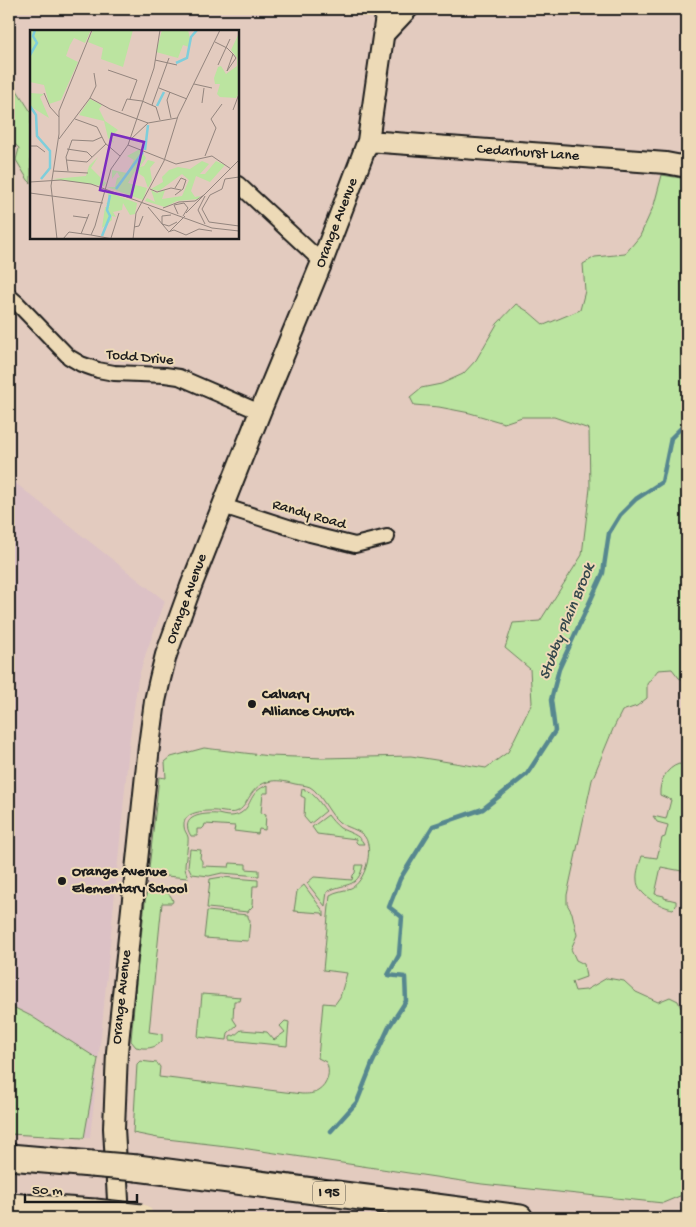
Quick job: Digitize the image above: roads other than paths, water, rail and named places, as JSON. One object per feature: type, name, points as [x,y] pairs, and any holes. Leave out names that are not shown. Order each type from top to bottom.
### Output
[{"type":"highway","name":"I 95","points":[[9,1157],[137,1168],[520,1218]]},
{"type":"highway","points":[[9,1206],[94,1212],[137,1218]]},
{"type":"main road","name":"Orange Avenue","points":[[137,1218],[114,1128],[117,1052],[155,701],[166,655],[191,586],[322,262],[368,141],[386,9]]},
{"type":"main road","name":"Cedarhurst Lane","points":[[368,141],[687,167]]},
{"type":"street","points":[[381,41],[410,9]]},
{"type":"street","points":[[239,185],[322,262]]},
{"type":"street","name":"Todd Drive","points":[[9,296],[69,357],[81,364],[114,373],[179,377],[260,412]]},
{"type":"street","name":"Randy Road","points":[[222,506],[310,534],[355,545],[387,536]]},
{"type":"waterway","name":"Stubby Plain Brook","points":[[331,1131],[357,1102],[389,1027],[406,1001],[405,977],[388,975],[399,955],[402,917],[389,907],[400,879],[433,826],[483,809],[527,774],[555,731],[551,700],[559,669],[603,573],[609,533],[620,515],[636,499],[662,482],[671,438],[687,422]]},
{"type":"place","name":"Calvary Alliance Church","points":[[252,704]]},
{"type":"place","name":"Orange Avenue Elementary School","points":[[62,881]]}]
